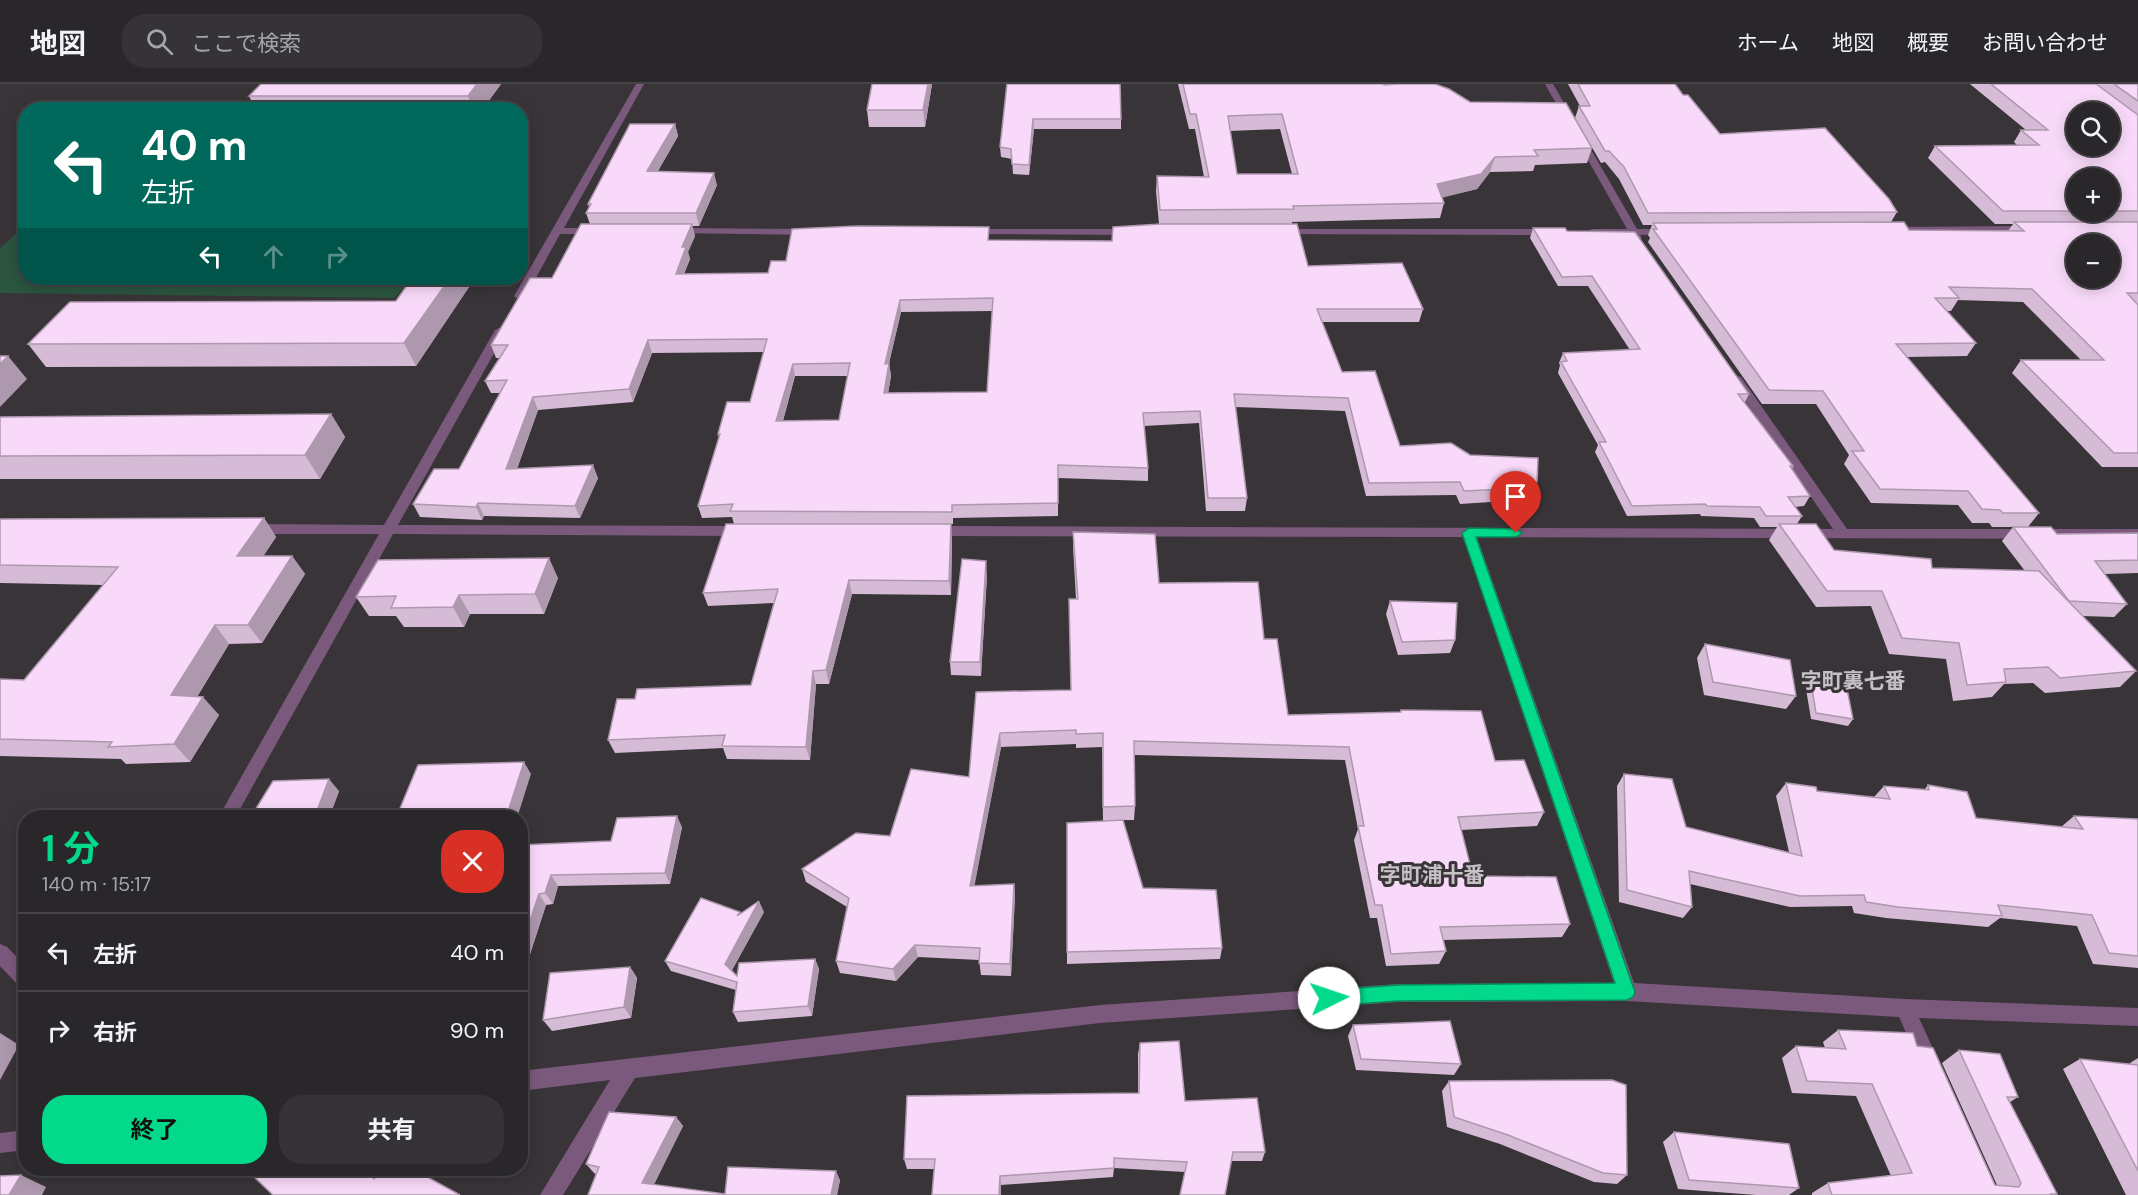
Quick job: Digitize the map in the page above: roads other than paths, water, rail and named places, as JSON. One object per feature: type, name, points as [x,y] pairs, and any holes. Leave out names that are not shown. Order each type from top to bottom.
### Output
[{"type":"street","points":[[528,282],[640,84]]},
{"type":"street","points":[[1549,84],[1633,232],[1647,251]]},
{"type":"street","points":[[1878,230],[2043,229]]},
{"type":"street","points":[[557,231],[604,231]]},
{"type":"street","points":[[664,231],[818,232]]},
{"type":"street","points":[[1586,232],[1680,231]]},
{"type":"street","points":[[961,232],[1139,232]]},
{"type":"street","points":[[1269,232],[1563,232]]},
{"type":"street","points":[[230,810],[527,285]]},
{"type":"street","points":[[1728,368],[1843,533]]},
{"type":"street","points":[[241,529],[756,531]]},
{"type":"street","points":[[922,531],[2138,534]]},
{"type":"street","points":[[1469,533],[1627,992]]},
{"type":"street","points":[[0,953],[18,972]]},
{"type":"street","points":[[528,1081],[1100,1014],[1398,993],[1627,992],[1905,1008],[2138,1017]]},
{"type":"street","points":[[1905,1008],[1937,1081]]},
{"type":"street","points":[[551,1195],[629,1069]]},
{"type":"street","points":[[0,1143],[18,1141]]},
{"type":"district","name":"字町裏七番","points":[[1853,681]]},
{"type":"district","name":"字町浦十番","points":[[1432,875]]}]
